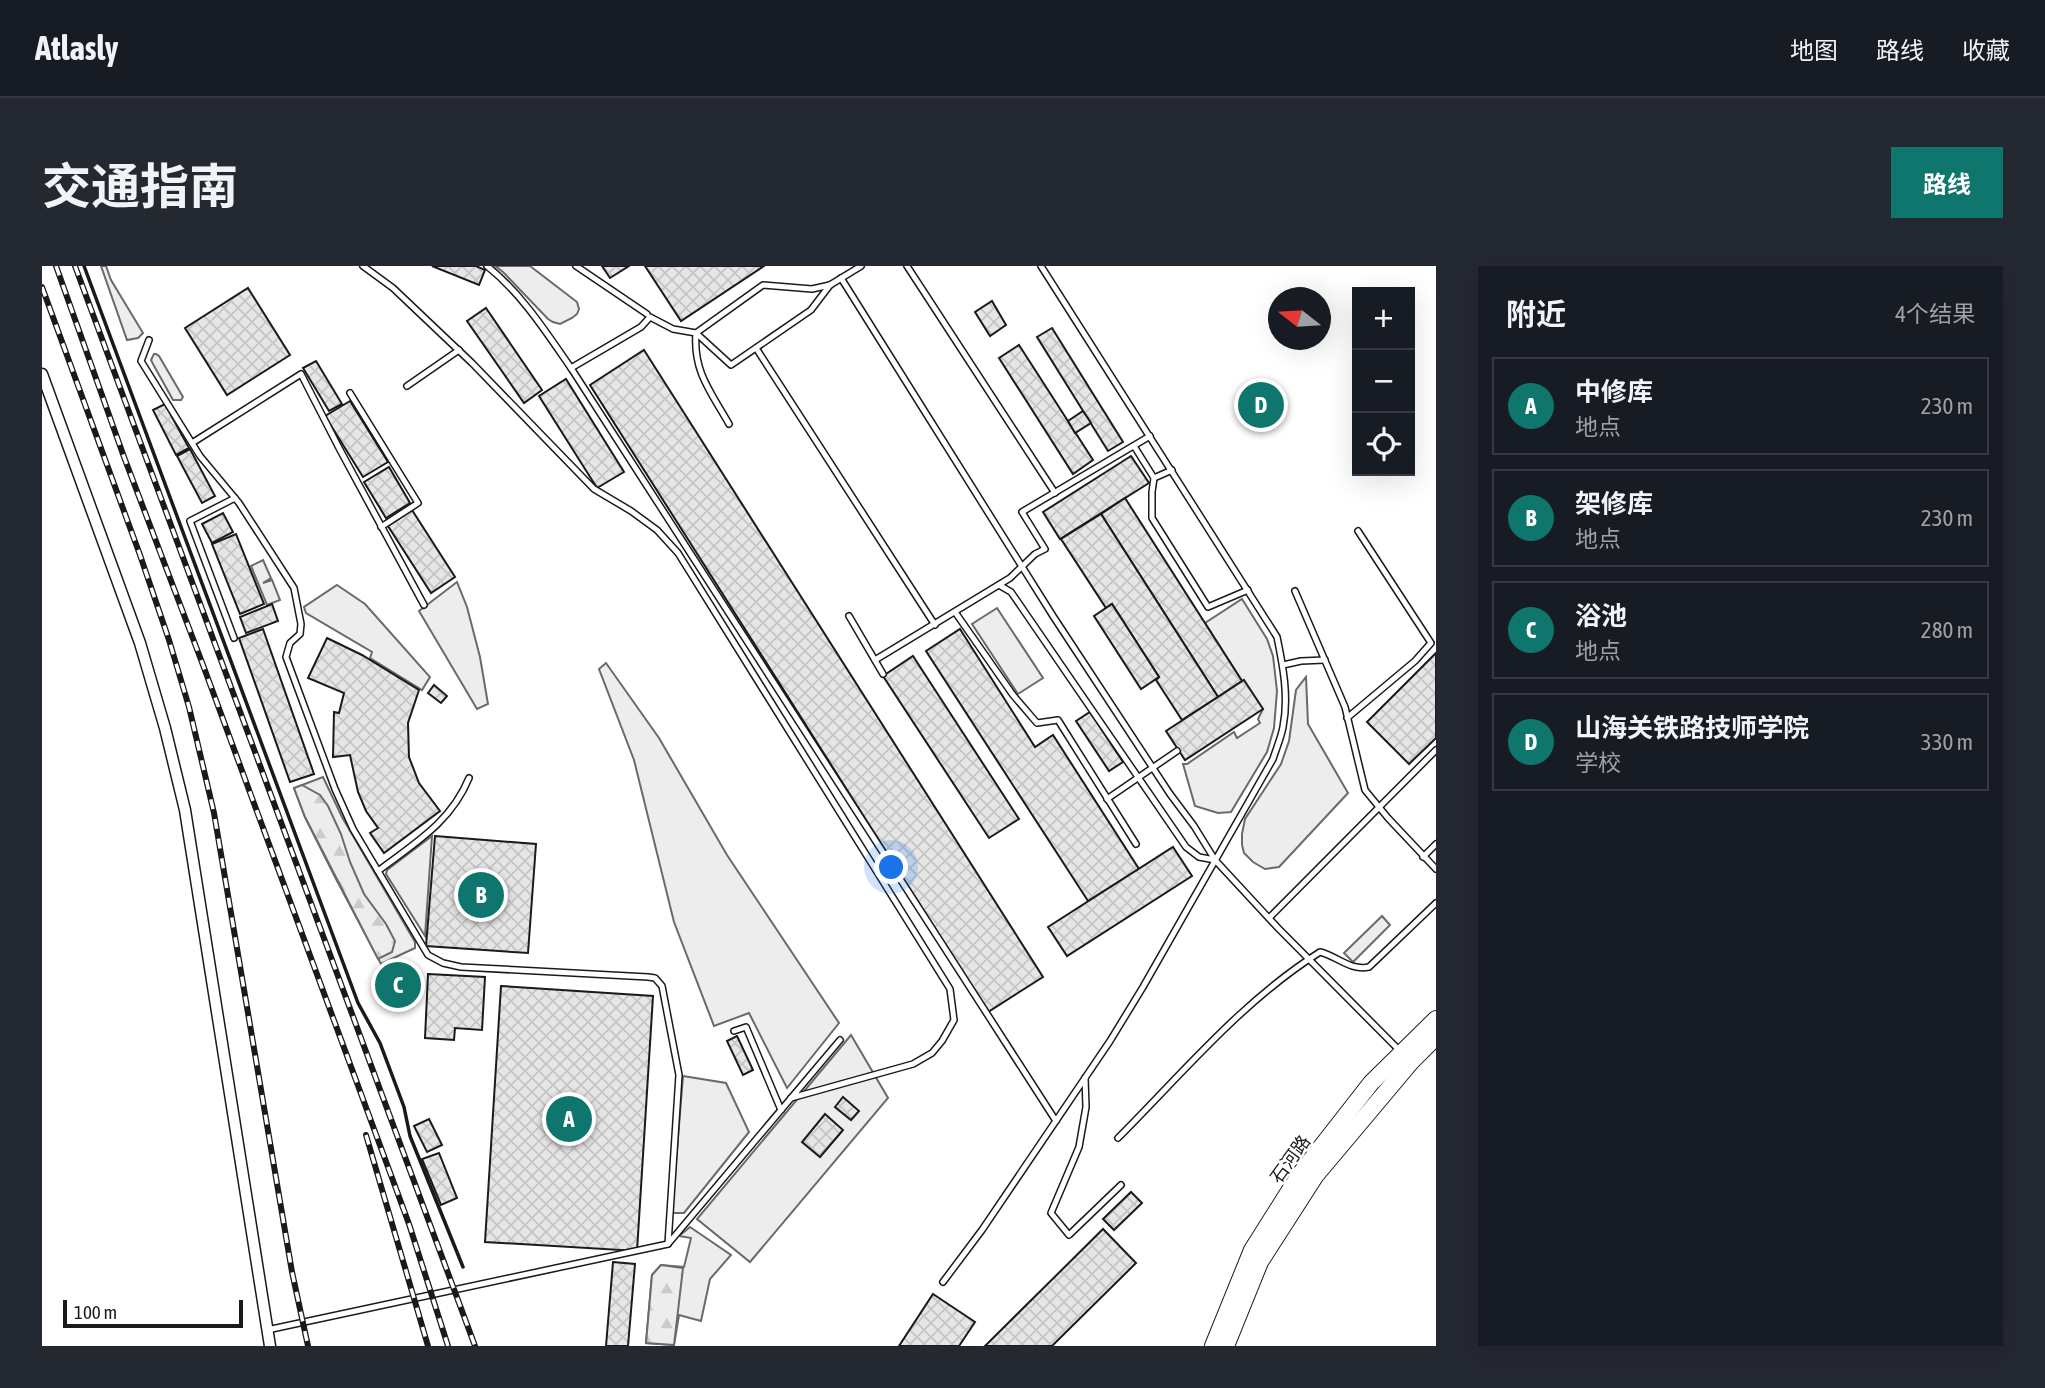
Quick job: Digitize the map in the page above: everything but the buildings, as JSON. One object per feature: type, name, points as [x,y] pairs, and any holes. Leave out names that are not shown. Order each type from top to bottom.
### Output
[{"type":"main road","name":"石河路","points":[[1226,1346],[1260,1262],[1316,1175],[1436,1019]]},
{"type":"main road","name":"石河路","points":[[1213,1346],[1252,1250],[1300,1174],[1371,1083],[1436,1037]]},
{"type":"street","points":[[42,374],[140,643],[185,810],[270,1346]]},
{"type":"lane","points":[[363,266],[393,288],[458,350],[594,489],[649,524],[678,554],[950,989],[954,1020],[932,1053],[913,1064],[791,1098]]},
{"type":"lane","points":[[487,266],[511,288],[531,312],[571,368],[1056,1121]]},
{"type":"lane","points":[[576,266],[647,314]]},
{"type":"lane","points":[[696,333],[763,285],[812,289],[830,285],[860,266]]},
{"type":"lane","points":[[907,266],[1055,492]]},
{"type":"lane","points":[[943,1282],[982,1230],[1110,1041],[1273,760],[1283,726],[1283,665],[1277,637],[1041,266]]},
{"type":"lane","points":[[841,278],[1053,616],[1214,860],[1406,1057]]},
{"type":"lane","points":[[571,368],[641,327],[650,317],[673,329],[696,333],[731,365],[811,310],[830,285]]},
{"type":"lane","points":[[696,333],[695,352],[699,373],[729,424]]},
{"type":"lane","points":[[149,340],[141,361],[200,456],[235,498],[294,588],[301,624],[300,634],[290,643],[286,657],[335,789],[353,829],[428,955],[443,963],[461,967],[648,976],[655,978],[662,986],[679,1075],[668,1244]]},
{"type":"lane","points":[[756,348],[935,625]]},
{"type":"lane","points":[[407,386],[458,350]]},
{"type":"lane","points":[[192,443],[301,374],[424,605]]},
{"type":"lane","points":[[350,393],[418,503],[381,527]]},
{"type":"lane","points":[[875,660],[1010,578],[1045,549],[1022,512],[1150,436]]},
{"type":"lane","points":[[1134,446],[1154,478],[1152,518],[1208,607],[1248,590]]},
{"type":"lane","points":[[1154,478],[1172,470]]},
{"type":"lane","points":[[234,638],[190,521],[235,498]]},
{"type":"lane","points":[[1347,718],[1415,661],[1431,643],[1358,531]]},
{"type":"lane","points":[[999,584],[1011,593],[1186,847],[1199,857],[1214,860]]},
{"type":"lane","points":[[1294,591],[1345,706],[1365,790],[1436,869]]},
{"type":"lane","points":[[956,612],[1013,695],[1037,723],[1058,720],[1136,844]]},
{"type":"lane","points":[[849,616],[883,674]]},
{"type":"lane","points":[[1283,665],[1325,660]]},
{"type":"lane","points":[[1269,918],[1436,750]]},
{"type":"lane","points":[[1107,799],[1177,751]]},
{"type":"lane","points":[[378,871],[443,821],[462,796],[469,778]]},
{"type":"lane","points":[[1423,857],[1436,844]]},
{"type":"lane","points":[[1118,1139],[1252,1002],[1309,959],[1320,952],[1352,967],[1369,967],[1436,903]]},
{"type":"lane","points":[[734,1031],[746,1027],[781,1111]]},
{"type":"lane","points":[[267,1330],[668,1244],[840,1040]]},
{"type":"lane","points":[[1085,1078],[1086,1107],[1079,1147],[1051,1213],[1069,1235],[1121,1185]]},
{"type":"shaded area","points":[[101,266],[106,266],[111,280],[143,333],[138,338],[127,340]]},
{"type":"shaded area","points":[[495,266],[530,266],[577,302],[577,314],[560,324],[553,322]]},
{"type":"shaded area","points":[[154,354],[159,356],[183,397],[181,400],[173,400],[151,360]]},
{"type":"shaded area","points":[[263,560],[271,578],[263,583],[272,580],[280,600],[267,605],[251,566]]},
{"type":"shaded area","points":[[457,582],[467,607],[480,657],[488,704],[477,709],[419,611]]},
{"type":"shaded area","points":[[337,585],[365,604],[430,677],[422,690],[370,658],[372,652],[306,613],[304,607]]},
{"type":"shaded area","points":[[1242,599],[1267,639],[1273,656],[1277,691],[1274,728],[1267,752],[1231,812],[1218,813],[1195,806],[1183,764],[1187,764],[1234,732],[1237,738],[1260,723],[1258,719],[1263,709],[1205,623]]},
{"type":"shaded area","points":[[997,608],[1043,678],[1018,694],[972,624]]},
{"type":"shaded area","points":[[606,663],[659,738],[727,855],[839,1023],[787,1088],[749,1013],[714,1026],[674,922],[634,760],[599,669]]},
{"type":"shaded area","points":[[1306,677],[1308,724],[1348,793],[1279,867],[1265,869],[1244,853],[1242,834],[1245,819],[1281,764],[1289,741],[1296,690]]},
{"type":"shaded area","points":[[323,777],[342,817],[415,942],[415,948],[381,964],[305,817],[294,788]]},
{"type":"shaded area","points":[[432,836],[425,936],[386,874],[387,870]]},
{"type":"shaded area","points":[[1382,916],[1390,925],[1353,962],[1344,953]]},
{"type":"shaded area","points":[[851,1035],[888,1098],[750,1262],[697,1219]]},
{"type":"shaded area","points":[[683,1076],[726,1083],[749,1132],[684,1213],[672,1213]]},
{"type":"shaded area","points":[[690,1227],[731,1255],[710,1279],[701,1321],[679,1315],[674,1345],[646,1343],[652,1275],[661,1265],[684,1267],[691,1238],[679,1236]]},
{"type":"green space","points":[[302,785],[320,795],[328,806],[364,894],[395,941],[392,952],[378,959],[305,817],[294,788]]},
{"type":"green space","points":[[661,1265],[683,1268],[674,1345],[646,1343],[652,1275]]},
{"type":"railway","points":[[56,266],[124,457],[409,1224],[448,1346]]},
{"type":"railway","points":[[75,266],[475,1346]]},
{"type":"railway","points":[[42,287],[140,555],[189,707],[214,813],[292,1272],[308,1346]]},
{"type":"railway","points":[[366,1135],[428,1346]]},
{"type":"wall","points":[[84,266],[358,1003],[380,1043],[404,1107],[410,1136],[463,1267]]},
{"type":"place","name":"山海关铁路技师学院","points":[[1261,405]]},
{"type":"place","name":"架修库","points":[[481,895]]},
{"type":"place","name":"浴池","points":[[398,985]]},
{"type":"place","name":"中修库","points":[[569,1119]]}]
